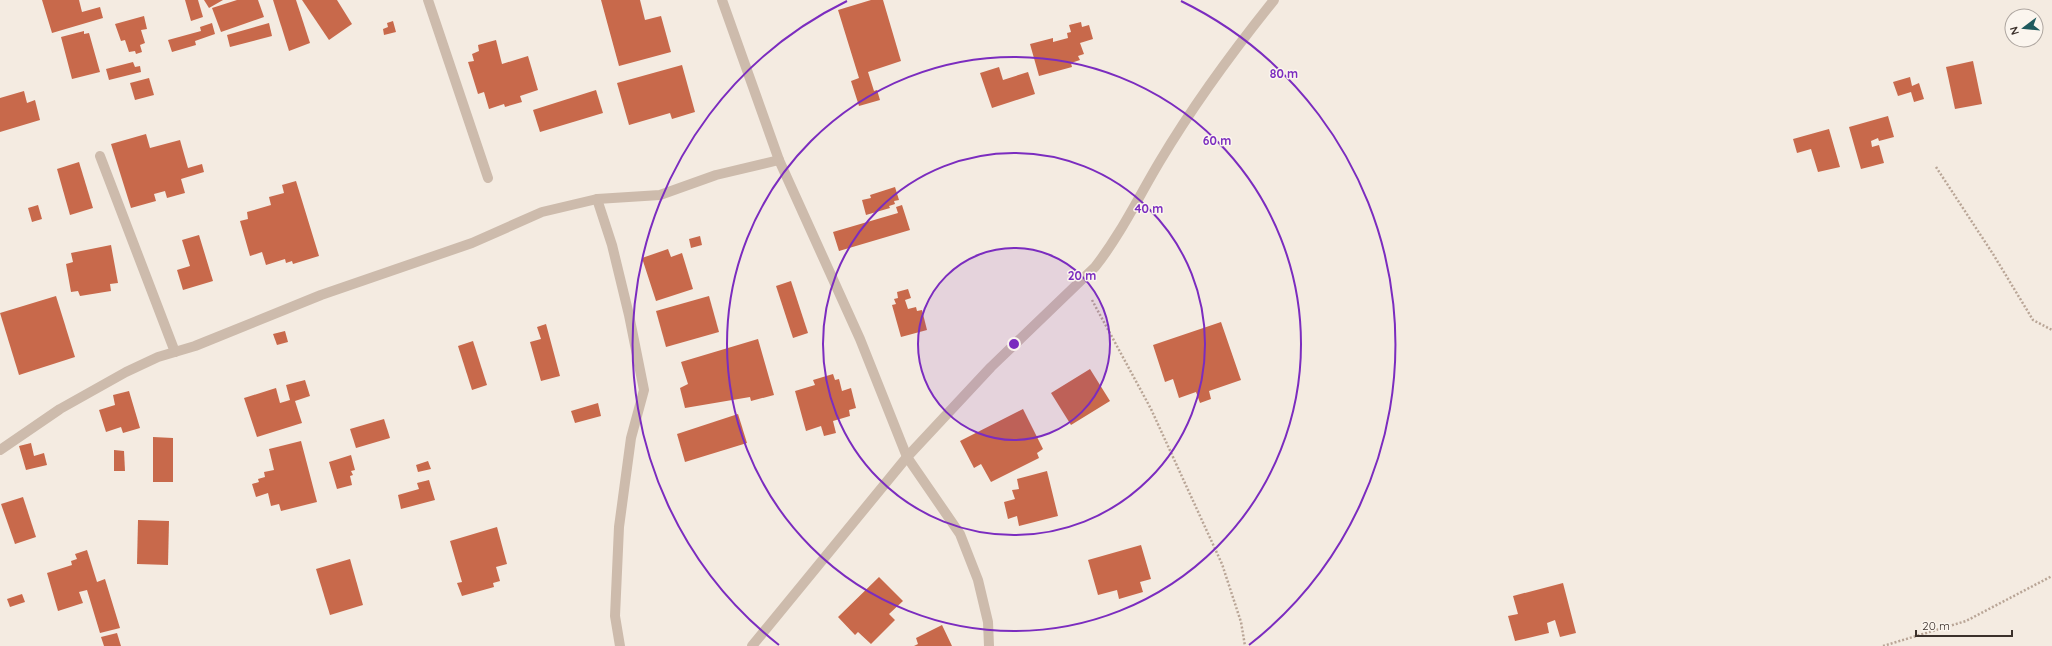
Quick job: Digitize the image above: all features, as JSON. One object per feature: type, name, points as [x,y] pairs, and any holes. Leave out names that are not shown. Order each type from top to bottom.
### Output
[{"type":"street","points":[[428,0],[488,178]]},
{"type":"street","points":[[722,0],[779,160],[860,339],[907,457],[960,534],[978,580],[988,622],[989,646]]},
{"type":"street","points":[[752,646],[907,457],[991,367],[1096,267],[1108,250],[1160,160],[1234,50],[1274,0]]},
{"type":"street","points":[[100,156],[174,352]]},
{"type":"street","points":[[0,450],[82,396],[126,372],[158,357],[195,346],[321,295],[472,243],[542,212],[597,199],[660,195],[682,189],[716,175],[779,160]]},
{"type":"street","points":[[597,199],[612,245],[644,390],[631,438],[619,527],[615,616],[620,646]]},
{"type":"path","points":[[1936,167],[1993,254],[2032,320],[2052,330]]},
{"type":"path","points":[[1081,280],[1151,409],[1200,516],[1224,572],[1241,622],[1245,646]]},
{"type":"path","points":[[1883,646],[1966,621],[2052,576]]},
{"type":"building","points":[[42,0],[79,0],[82,12],[100,7],[103,18],[52,33]]},
{"type":"building","points":[[185,0],[198,0],[203,17],[191,21]]},
{"type":"building","points":[[204,0],[223,0],[209,8]]},
{"type":"building","points":[[237,0],[258,0],[264,17],[221,32],[212,8]]},
{"type":"building","points":[[273,0],[296,0],[310,43],[289,51]]},
{"type":"building","points":[[302,0],[337,0],[352,24],[329,40]]},
{"type":"building","points":[[601,0],[640,0],[645,20],[661,16],[671,52],[619,66]]},
{"type":"building","points":[[871,0],[883,0],[901,61],[868,72],[874,91],[877,90],[880,100],[859,106],[851,81],[859,78],[838,10]]},
{"type":"building","points":[[144,16],[147,29],[141,30],[145,43],[140,45],[142,52],[136,54],[135,51],[129,52],[125,40],[121,41],[115,24]]},
{"type":"building","points":[[393,21],[396,32],[384,35],[383,29],[388,27],[387,23]]},
{"type":"building","points":[[1081,22],[1082,27],[1089,25],[1093,39],[1080,43],[1084,54],[1078,56],[1080,60],[1071,63],[1072,67],[1039,76],[1030,44],[1053,38],[1053,42],[1068,38],[1067,33],[1071,32],[1069,25]]},
{"type":"building","points":[[212,23],[215,34],[195,41],[196,45],[172,52],[168,40],[201,31],[200,27]]},
{"type":"building","points":[[269,23],[272,36],[230,47],[227,35]]},
{"type":"building","points":[[84,31],[84,34],[89,33],[100,72],[72,79],[61,37]]},
{"type":"building","points":[[496,40],[502,64],[528,56],[538,90],[520,96],[522,102],[505,107],[504,104],[489,109],[484,92],[478,94],[468,62],[474,61],[472,54],[479,51],[478,45]]},
{"type":"building","points":[[1973,61],[1982,104],[1955,109],[1946,67]]},
{"type":"building","points":[[133,62],[135,67],[140,66],[141,72],[109,80],[106,69]]},
{"type":"building","points":[[682,65],[695,112],[672,119],[670,113],[629,125],[617,83]]},
{"type":"building","points":[[999,67],[1003,80],[1028,72],[1035,94],[992,108],[980,73]]},
{"type":"building","points":[[1910,77],[1912,86],[1919,83],[1924,99],[1914,102],[1911,92],[1898,96],[1893,82]]},
{"type":"building","points":[[149,78],[154,95],[135,100],[130,83]]},
{"type":"building","points":[[596,90],[603,113],[540,132],[533,110]]},
{"type":"building","points":[[24,91],[27,103],[35,100],[40,120],[0,132],[0,98]]},
{"type":"building","points":[[1888,116],[1894,137],[1879,141],[1878,138],[1871,141],[1872,147],[1879,145],[1884,163],[1861,169],[1849,127]]},
{"type":"building","points":[[1829,129],[1840,167],[1818,172],[1811,149],[1797,153],[1793,139]]},
{"type":"building","points":[[146,134],[150,148],[180,140],[188,168],[202,164],[204,172],[181,179],[185,193],[167,198],[165,191],[154,194],[156,201],[131,208],[111,144]]},
{"type":"building","points":[[79,162],[93,208],[70,215],[57,169]]},
{"type":"building","points":[[296,181],[319,256],[293,264],[292,261],[286,263],[285,259],[266,265],[262,252],[250,256],[240,221],[248,219],[247,212],[271,205],[269,197],[284,193],[282,185]]},
{"type":"building","points":[[895,187],[899,200],[894,201],[895,204],[889,206],[890,208],[866,215],[862,200],[871,198],[870,195]]},
{"type":"building","points":[[38,205],[42,219],[32,222],[28,208]]},
{"type":"building","points":[[902,205],[910,230],[839,251],[833,232],[898,213],[896,207]]},
{"type":"building","points":[[199,235],[213,281],[183,290],[177,270],[190,266],[182,240]]},
{"type":"building","points":[[700,236],[702,245],[691,248],[689,239]]},
{"type":"building","points":[[111,245],[118,283],[110,284],[111,291],[80,296],[78,291],[71,292],[66,264],[73,262],[71,253]]},
{"type":"building","points":[[668,249],[671,257],[682,253],[693,289],[656,301],[642,258]]},
{"type":"building","points":[[791,281],[808,333],[793,338],[776,286]]},
{"type":"building","points":[[908,289],[911,298],[905,300],[908,309],[916,307],[917,311],[922,310],[927,330],[901,337],[892,305],[896,304],[894,299],[898,298],[897,292]]},
{"type":"building","points":[[56,296],[75,357],[19,375],[0,313]]},
{"type":"building","points":[[709,296],[719,332],[666,347],[656,311]]},
{"type":"building","points":[[1221,322],[1241,380],[1209,391],[1211,399],[1200,403],[1196,392],[1179,398],[1173,379],[1165,382],[1153,345]]},
{"type":"building","points":[[546,324],[560,376],[541,381],[530,342],[541,339],[537,327]]},
{"type":"building","points":[[285,331],[288,342],[277,345],[273,334]]},
{"type":"building","points":[[758,339],[774,395],[751,401],[750,397],[685,408],[680,388],[688,384],[681,362]]},
{"type":"building","points":[[473,341],[487,385],[472,390],[458,346]]},
{"type":"building","points":[[1090,369],[1110,401],[1071,425],[1051,393]]},
{"type":"building","points":[[833,374],[835,380],[839,379],[842,391],[851,388],[856,408],[849,410],[850,416],[833,421],[836,433],[824,436],[821,426],[806,431],[795,391],[815,385],[813,380]]},
{"type":"building","points":[[305,380],[310,396],[295,401],[302,423],[257,437],[244,398],[276,388],[280,403],[290,400],[286,385]]},
{"type":"building","points":[[129,391],[140,428],[123,433],[121,427],[106,432],[99,410],[115,405],[113,395]]},
{"type":"building","points":[[598,403],[601,416],[575,423],[571,411]]},
{"type":"building","points":[[1023,409],[1043,449],[1037,453],[1039,458],[991,482],[981,464],[974,468],[960,441]]},
{"type":"building","points":[[738,414],[747,443],[685,462],[677,434]]},
{"type":"building","points":[[384,419],[390,438],[356,448],[350,429]]},
{"type":"building","points":[[153,437],[173,438],[173,482],[153,482]]},
{"type":"building","points":[[301,441],[317,502],[281,511],[279,504],[271,506],[268,493],[256,497],[252,484],[259,482],[258,479],[265,477],[264,472],[274,470],[269,449]]},
{"type":"building","points":[[31,443],[34,456],[44,453],[47,465],[26,470],[19,446]]},
{"type":"building","points":[[114,450],[124,451],[125,471],[114,471]]},
{"type":"building","points":[[351,455],[355,470],[351,471],[353,475],[350,476],[352,485],[337,489],[329,462]]},
{"type":"building","points":[[428,461],[431,469],[418,472],[416,465]]},
{"type":"building","points":[[1047,471],[1058,516],[1019,526],[1017,516],[1008,519],[1004,502],[1015,499],[1012,490],[1019,489],[1017,479]]},
{"type":"building","points":[[429,480],[435,500],[401,509],[398,495],[419,489],[417,483]]},
{"type":"building","points":[[23,497],[36,537],[15,544],[1,504]]},
{"type":"building","points":[[138,520],[169,521],[168,565],[137,564]]},
{"type":"building","points":[[497,527],[507,564],[496,567],[500,581],[493,583],[494,587],[462,596],[457,583],[462,582],[450,541]]},
{"type":"building","points":[[1141,545],[1151,579],[1140,582],[1143,592],[1119,599],[1117,590],[1098,595],[1088,560]]},
{"type":"building","points":[[87,550],[97,582],[105,579],[120,628],[100,633],[87,590],[79,592],[83,603],[58,611],[47,573],[72,565],[71,561],[77,559],[75,554]]},
{"type":"building","points":[[350,559],[363,605],[330,615],[316,569]]},
{"type":"building","points":[[879,577],[903,601],[889,614],[895,620],[871,644],[858,632],[855,635],[838,617]]},
{"type":"building","points":[[1563,583],[1576,633],[1560,637],[1555,620],[1547,623],[1549,633],[1515,641],[1508,616],[1518,614],[1513,596]]},
{"type":"building","points":[[22,594],[25,602],[10,607],[7,599]]},
{"type":"building","points":[[942,625],[952,646],[914,646],[918,644],[916,638]]},
{"type":"building","points":[[117,633],[121,646],[104,646],[101,637]]}]
